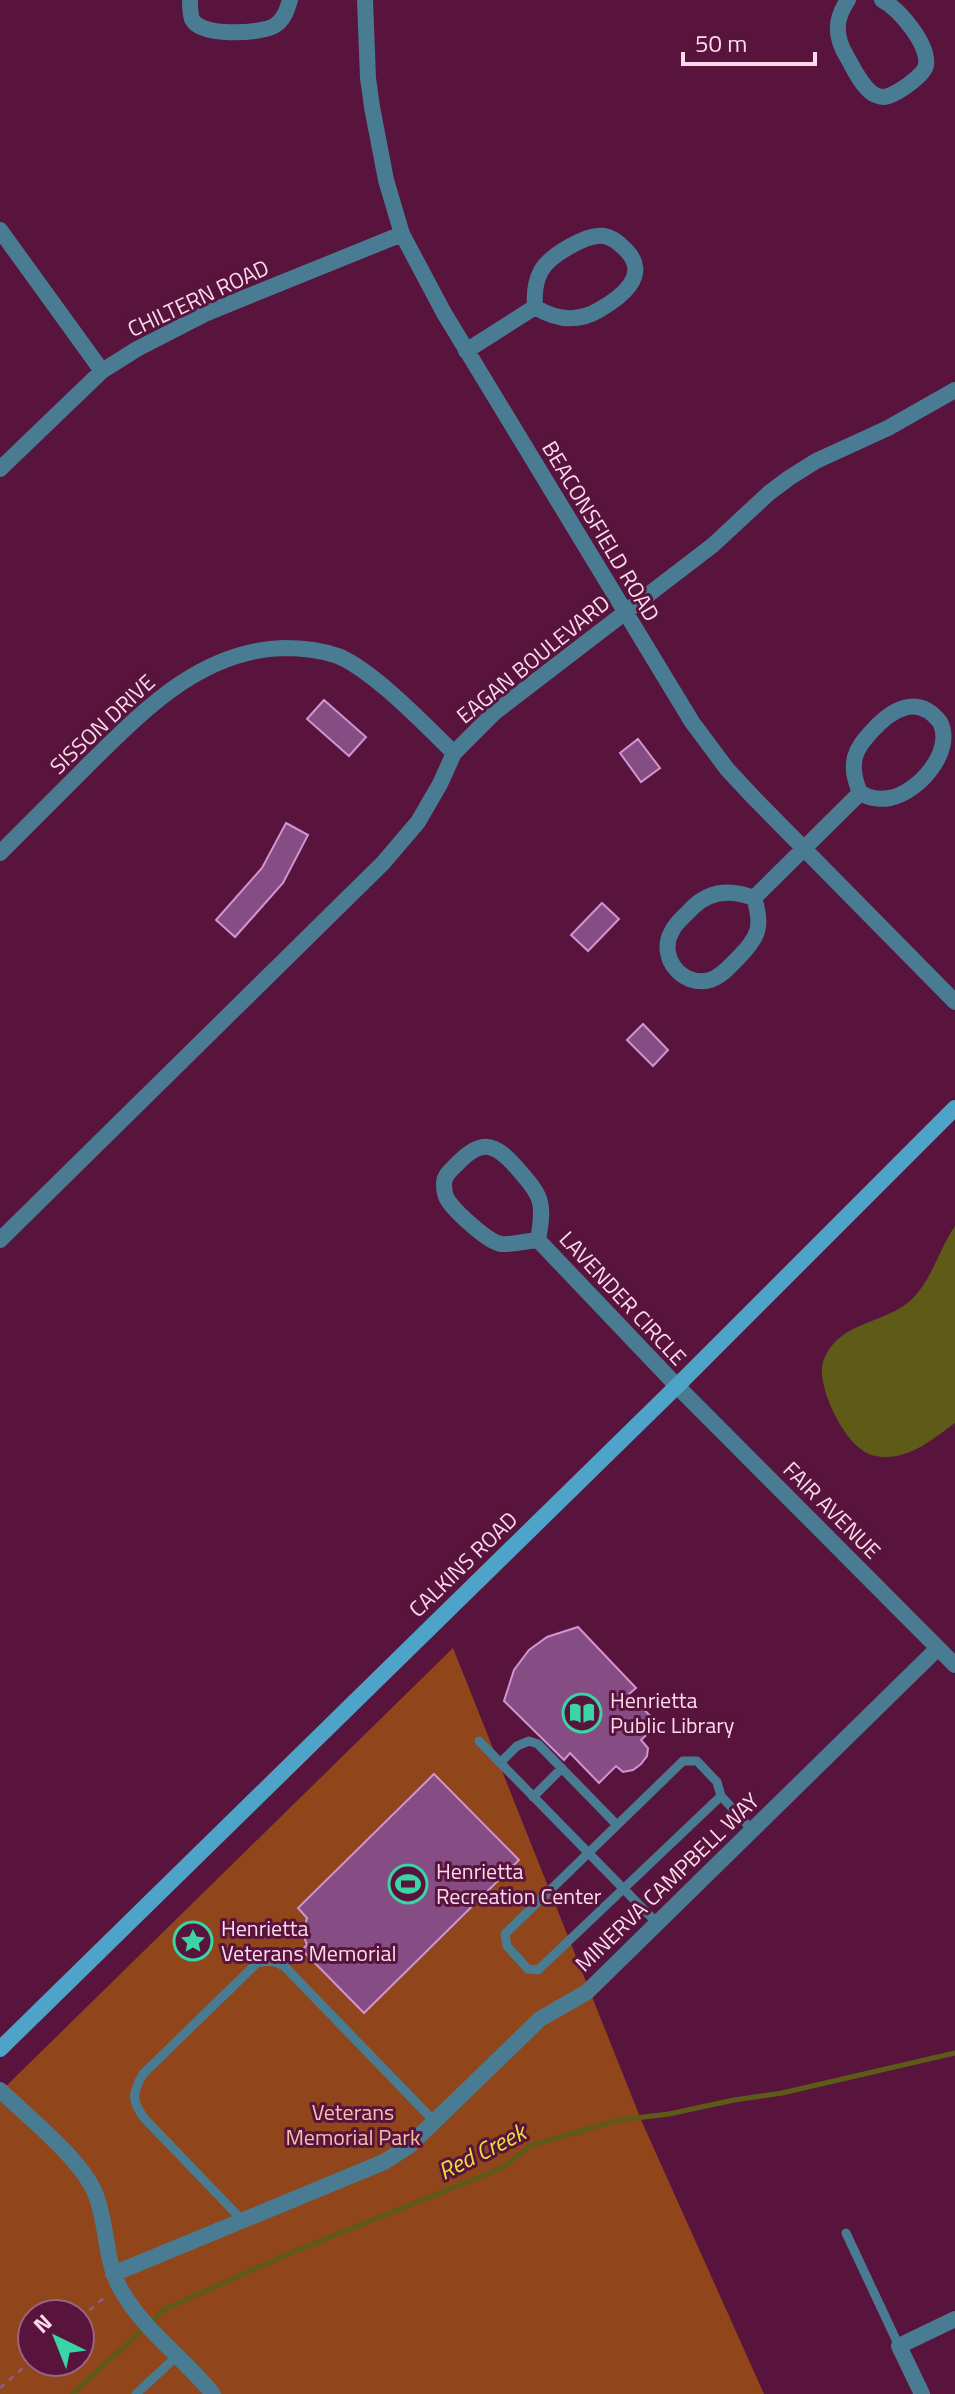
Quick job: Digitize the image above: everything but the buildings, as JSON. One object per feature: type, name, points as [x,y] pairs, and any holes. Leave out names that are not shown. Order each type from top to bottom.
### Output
[{"type":"main road","name":"CALKINS ROAD","points":[[0,2049],[677,1386],[955,1108]]},
{"type":"street","points":[[190,0],[191,18],[199,28],[210,32],[263,30],[277,25],[285,15],[290,0]]},
{"type":"street","name":"BEACONSFIELD ROAD","points":[[365,0],[368,78],[386,180],[402,234],[466,351],[692,722],[727,769],[955,1002]]},
{"type":"street","points":[[848,0],[836,26],[839,43],[863,84],[882,98],[891,96],[921,75],[926,66],[919,39],[894,6],[882,0]]},
{"type":"street","points":[[0,230],[102,371]]},
{"type":"street","name":"CHILTERN ROAD","points":[[0,469],[102,371],[137,349],[207,313],[402,234]]},
{"type":"street","points":[[604,236],[615,241],[632,257],[635,268],[628,289],[590,316],[562,318],[535,307],[536,282],[541,270],[548,260],[579,241],[604,236]]},
{"type":"street","points":[[466,351],[535,307]]},
{"type":"street","name":"EAGAN BOULEVARD","points":[[0,1240],[383,863],[418,822],[454,753],[494,713],[713,545],[789,478],[955,390]]},
{"type":"street","name":"SISSON DRIVE","points":[[0,853],[141,712],[170,689],[235,655],[269,649],[302,648],[338,656],[366,674],[454,753]]},
{"type":"street","points":[[908,706],[919,708],[939,720],[945,730],[945,753],[939,764],[909,792],[873,799],[860,793],[853,777],[856,753],[887,716],[908,706]]},
{"type":"street","points":[[754,898],[860,793]]},
{"type":"street","points":[[724,891],[739,892],[754,898],[760,917],[754,942],[723,973],[712,980],[700,982],[689,980],[670,964],[667,952],[672,929],[700,901],[724,891]]},
{"type":"street","name":"LAVENDER CIRCLE","points":[[483,1147],[506,1156],[537,1190],[542,1206],[538,1240],[500,1244],[488,1239],[447,1200],[443,1187],[445,1176],[471,1150],[483,1147]]},
{"type":"street","name":"LAVENDER CIRCLE","points":[[538,1240],[677,1386]]},
{"type":"street","name":"FAIR AVENUE","points":[[677,1386],[955,1665]]},
{"type":"street","name":"MINERVA CAMPBELL WAY","points":[[120,2288],[244,2222],[384,2162],[409,2146],[540,2019],[587,1992],[938,1648]]},
{"type":"street","points":[[0,2090],[72,2159],[94,2190],[120,2288],[213,2394]]},
{"type":"street","points":[[922,2394],[899,2346],[955,2319]]},
{"type":"lane","points":[[479,1741],[657,1923]]},
{"type":"lane","points":[[500,1763],[517,1746],[529,1741],[538,1744],[617,1825]]},
{"type":"lane","points":[[721,1796],[538,1970],[528,1969],[507,1946],[505,1934],[683,1761],[697,1761],[717,1782],[721,1796],[752,1830]]},
{"type":"lane","points":[[533,1797],[562,1768]]},
{"type":"lane","points":[[244,2222],[145,2119],[134,2097],[143,2074],[257,1963],[275,1961],[285,1967],[434,2121]]},
{"type":"lane","points":[[846,2233],[899,2346]]},
{"type":"lane","points":[[136,2394],[177,2356]]},
{"type":"path","points":[[96,2304],[120,2288]]},
{"type":"path","points":[[0,2388],[16,2374]]},
{"type":"green space","name":"Veterans Memorial Park","points":[[453,1648],[642,2122],[764,2394],[0,2394],[0,2092]]},
{"type":"shaded area","points":[[955,1226],[955,1423],[923,1446],[905,1454],[885,1457],[864,1452],[846,1434],[832,1408],[823,1381],[824,1359],[838,1339],[848,1332],[891,1313],[912,1299],[926,1280]]},
{"type":"waterway","name":"Red Creek","points":[[72,2394],[165,2309],[281,2257],[502,2168],[532,2145],[619,2120],[782,2093],[955,2053]]},
{"type":"place","name":"Henrietta Public Library","points":[[582,1713]]},
{"type":"place","name":"Henrietta Recreation Center","points":[[408,1884]]},
{"type":"place","name":"Henrietta Veterans Memorial","points":[[193,1941]]}]
